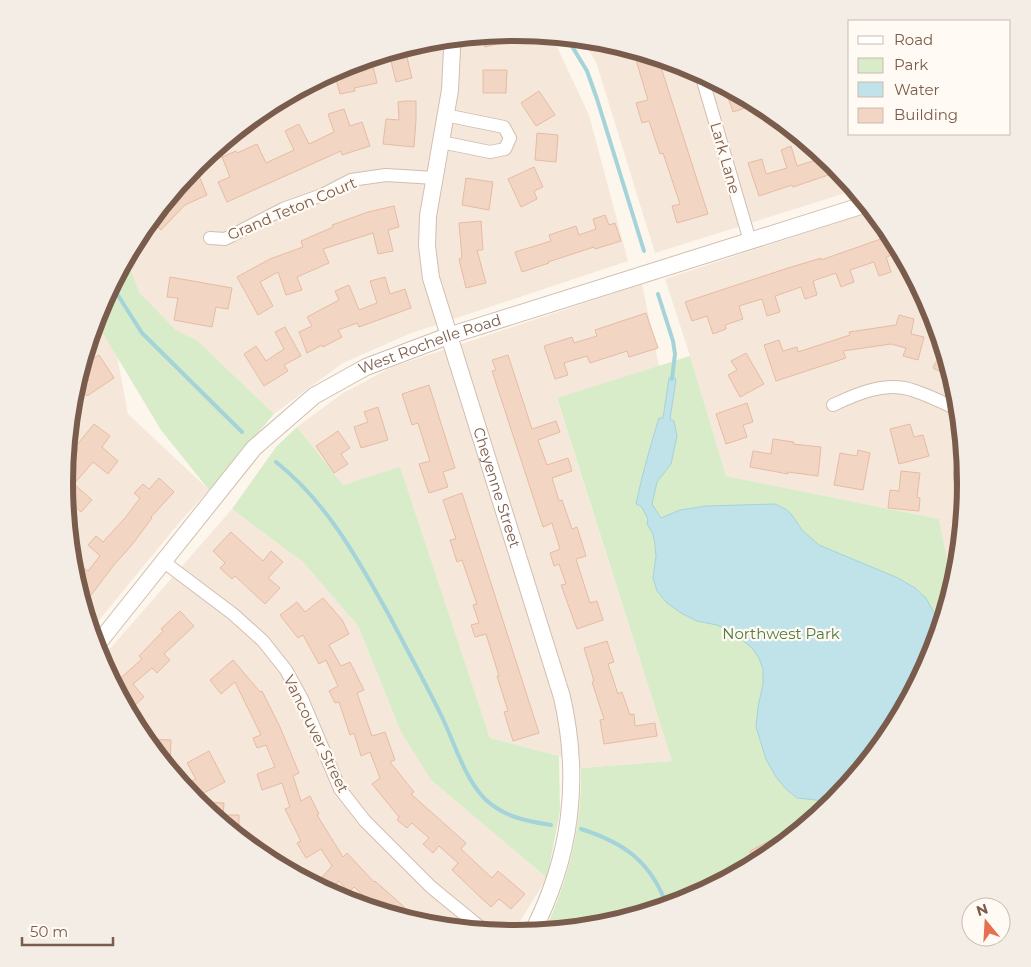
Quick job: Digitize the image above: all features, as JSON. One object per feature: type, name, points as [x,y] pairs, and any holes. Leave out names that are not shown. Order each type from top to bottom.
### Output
[{"type":"street","name":"Cheyenne Street","points":[[451,46],[450,90],[428,216],[427,246],[431,278],[562,698],[569,728],[572,796],[561,860],[546,905],[536,925]]},
{"type":"street","name":"Lark Lane","points":[[704,84],[750,241]]},
{"type":"street","points":[[441,142],[490,152],[505,149],[510,138],[504,127],[446,114]]},
{"type":"street","name":"Grand Teton Court","points":[[210,238],[225,238],[282,209],[322,195],[351,180],[386,175],[435,178]]},
{"type":"street","name":"West Rochelle Road","points":[[102,639],[254,448],[314,396],[366,367],[448,336],[860,206]]},
{"type":"street","points":[[833,405],[856,394],[891,387],[911,389],[951,406]]},
{"type":"street","name":"Vancouver Street","points":[[164,562],[233,614],[263,641],[286,670],[302,699],[340,788],[365,821],[431,887],[476,924]]},
{"type":"shaded area","points":[[487,42],[555,43],[589,115],[628,261],[409,334],[343,363],[274,414],[198,341],[176,330],[139,292],[130,267],[148,238],[183,192],[224,151],[246,133],[294,101],[346,75],[401,56],[458,45]]},
{"type":"shaded area","points":[[587,47],[630,56],[685,75],[711,87],[737,101],[785,133],[807,151],[848,192],[655,253],[596,62]]},
{"type":"shaded area","points":[[865,213],[898,262],[912,288],[924,314],[943,369],[954,426],[958,484],[954,541],[949,569],[939,519],[726,476],[665,279]]},
{"type":"shaded area","points":[[642,284],[659,366],[557,399],[672,761],[581,768],[559,756],[490,738],[400,468],[343,485],[297,427],[343,393],[392,367]]},
{"type":"shaded area","points":[[101,330],[117,356],[128,414],[209,490],[178,524],[96,624],[88,598],[77,541],[73,484],[77,426],[82,397],[88,369]]},
{"type":"shaded area","points":[[232,509],[303,562],[358,626],[401,732],[431,780],[547,878],[516,926],[458,922],[401,911],[346,892],[320,880],[294,866],[246,834],[224,816],[183,775],[165,753],[133,705],[107,652]]},
{"type":"green space","points":[[130,267],[139,292],[176,330],[198,341],[274,414],[209,490],[161,430],[101,330]]},
{"type":"green space","name":"Northwest Park","points":[[690,356],[726,476],[939,519],[949,569],[943,598],[924,653],[898,705],[866,753],[848,775],[807,816],[785,834],[737,866],[685,892],[630,911],[573,922],[547,925],[567,872],[572,852],[579,810],[581,768],[672,761],[557,398]]},
{"type":"green space","points":[[297,427],[343,485],[400,467],[490,738],[559,756],[560,811],[547,878],[431,780],[401,732],[358,626],[303,562],[232,509],[276,447]]},
{"type":"water","points":[[673,376],[676,379],[670,419],[674,421],[677,436],[671,464],[657,482],[652,504],[661,518],[680,510],[706,506],[775,504],[787,510],[802,530],[819,545],[898,578],[915,588],[926,598],[937,617],[924,653],[898,705],[866,753],[823,801],[797,798],[776,777],[766,759],[756,727],[763,684],[763,669],[759,658],[752,648],[731,631],[717,625],[697,621],[681,613],[667,603],[657,591],[653,578],[656,556],[653,534],[647,524],[648,519],[641,506],[636,504],[659,418],[663,418],[669,378]]},
{"type":"building","points":[[507,41],[485,47],[484,42]]},
{"type":"building","points":[[420,52],[420,54],[407,57],[412,78],[396,82],[391,61],[381,63]]},
{"type":"building","points":[[635,58],[661,66],[708,214],[677,223],[672,206],[680,204],[663,153],[660,154],[649,121],[642,123],[636,103],[648,100]]},
{"type":"building","points":[[373,65],[377,83],[354,88],[355,91],[340,94],[336,80]]},
{"type":"building","points":[[483,70],[507,70],[506,93],[483,93]]},
{"type":"building","points":[[539,91],[555,115],[536,126],[521,103]]},
{"type":"building","points":[[727,96],[747,107],[733,112]]},
{"type":"building","points":[[416,101],[414,147],[383,144],[386,119],[399,120],[398,102]]},
{"type":"building","points":[[344,109],[350,126],[362,122],[370,146],[342,155],[341,151],[227,202],[218,182],[230,177],[222,157],[257,144],[266,163],[294,150],[285,131],[299,124],[309,144],[334,132],[328,114]]},
{"type":"building","points":[[537,133],[558,135],[556,162],[535,160]]},
{"type":"building","points":[[791,146],[797,166],[816,160],[831,174],[759,196],[748,163],[762,159],[766,174],[787,168],[781,150]]},
{"type":"building","points":[[534,167],[543,187],[534,191],[537,199],[521,207],[508,179]]},
{"type":"building","points":[[199,175],[207,195],[185,205],[161,230],[157,226]]},
{"type":"building","points":[[466,178],[493,182],[489,210],[462,205]]},
{"type":"building","points":[[394,206],[399,227],[388,230],[393,251],[378,254],[373,233],[323,249],[329,263],[297,277],[302,290],[286,295],[278,272],[260,282],[273,306],[258,315],[237,277],[270,259],[303,247],[301,241],[333,227],[332,225],[368,212]]},
{"type":"building","points":[[605,215],[609,225],[615,223],[621,241],[595,249],[594,247],[522,272],[515,252],[551,241],[549,235],[576,226],[579,235],[596,229],[593,219]]},
{"type":"building","points":[[481,221],[483,250],[477,250],[486,283],[466,288],[459,259],[462,258],[459,223]]},
{"type":"building","points":[[883,238],[893,255],[886,257],[891,272],[879,276],[874,262],[850,270],[854,282],[841,287],[836,273],[813,281],[817,295],[805,299],[801,287],[775,296],[780,312],[767,316],[762,299],[739,306],[743,319],[725,325],[726,329],[713,334],[707,316],[692,321],[685,302],[821,258],[821,260]]},
{"type":"building","points":[[170,277],[232,288],[228,309],[216,307],[212,327],[174,320],[178,298],[167,297]]},
{"type":"building","points":[[385,277],[390,294],[405,289],[411,308],[359,327],[357,323],[338,330],[342,337],[307,353],[299,332],[312,326],[307,317],[339,300],[335,291],[349,285],[359,310],[377,303],[370,281]]},
{"type":"building","points":[[646,313],[658,348],[629,357],[627,351],[590,363],[587,356],[564,363],[568,375],[555,379],[544,346],[572,337],[574,343],[597,336],[595,330]]},
{"type":"building","points":[[899,315],[914,319],[911,334],[924,337],[918,360],[903,356],[906,348],[891,344],[843,351],[846,358],[776,381],[764,345],[779,340],[783,351],[797,347],[798,352],[850,335],[849,332],[896,325]]},
{"type":"building","points":[[285,327],[301,356],[284,365],[288,371],[264,386],[244,354],[256,346],[266,361],[284,349],[275,332]]},
{"type":"building","points":[[746,353],[764,384],[740,397],[728,375],[737,370],[731,361]]},
{"type":"building","points":[[99,355],[114,378],[87,396],[83,391],[85,383],[89,380],[86,376],[91,360]]},
{"type":"building","points":[[508,355],[532,429],[556,421],[560,432],[538,440],[547,465],[568,458],[572,471],[552,478],[559,501],[562,500],[572,529],[577,527],[586,556],[576,559],[590,603],[597,601],[603,620],[577,629],[561,585],[566,584],[559,564],[554,566],[550,553],[560,549],[552,523],[543,527],[492,371],[496,370],[492,360]]},
{"type":"building","points":[[939,356],[944,374],[933,368]]},
{"type":"building","points":[[429,385],[455,468],[443,472],[448,487],[429,493],[419,464],[430,461],[418,423],[412,425],[402,394]]},
{"type":"building","points":[[747,403],[753,422],[743,425],[747,437],[726,444],[716,414]]},
{"type":"building","points":[[378,407],[388,440],[361,448],[354,427],[368,422],[364,412]]},
{"type":"building","points":[[94,424],[110,436],[102,447],[118,461],[108,474],[93,462],[74,484],[92,500],[81,512],[74,506],[74,455],[78,449],[75,447]]},
{"type":"building","points":[[910,424],[914,437],[923,435],[929,456],[899,464],[890,429]]},
{"type":"building","points":[[338,431],[350,448],[341,454],[348,464],[334,473],[316,446]]},
{"type":"building","points":[[773,439],[794,442],[793,444],[821,447],[818,476],[788,472],[788,474],[750,467],[753,451],[771,454]]},
{"type":"building","points":[[858,450],[870,453],[863,490],[834,485],[840,453],[857,456]]},
{"type":"building","points":[[901,471],[920,473],[917,497],[920,498],[919,511],[888,508],[890,490],[899,491]]},
{"type":"building","points":[[159,478],[174,492],[151,517],[131,546],[88,597],[81,566],[88,571],[100,556],[88,545],[96,536],[103,542],[140,498],[134,493],[143,484],[149,489]]},
{"type":"building","points":[[462,493],[539,733],[513,741],[504,712],[508,711],[486,634],[475,637],[471,625],[479,623],[473,605],[477,604],[462,560],[457,562],[450,540],[456,539],[443,500]]},
{"type":"building","points":[[231,532],[263,561],[271,551],[283,562],[268,578],[280,588],[265,604],[235,576],[232,579],[220,568],[225,563],[213,551]]},
{"type":"building","points":[[323,598],[342,620],[349,634],[329,645],[341,666],[350,662],[364,690],[357,693],[372,736],[385,732],[395,760],[390,762],[414,792],[411,794],[466,843],[461,849],[492,878],[498,871],[525,894],[511,909],[499,899],[491,907],[452,870],[458,863],[439,846],[433,853],[423,844],[429,838],[412,823],[407,828],[397,820],[399,817],[372,784],[380,778],[370,752],[361,756],[354,733],[350,735],[339,702],[335,703],[329,691],[338,686],[326,660],[319,664],[303,635],[298,638],[280,615],[297,602],[305,612]]},
{"type":"building","points":[[180,611],[194,626],[164,654],[170,660],[157,673],[152,668],[133,684],[144,697],[134,706],[119,679],[142,659],[139,656],[163,631],[161,629]]},
{"type":"building","points":[[607,641],[614,662],[608,664],[618,694],[622,692],[630,715],[634,714],[635,726],[655,723],[657,736],[604,744],[600,720],[604,719],[592,682],[594,681],[584,648]]},
{"type":"building","points":[[233,660],[260,692],[262,691],[280,727],[299,773],[293,776],[301,801],[310,796],[319,814],[317,815],[343,857],[347,853],[374,882],[409,913],[368,900],[354,887],[349,892],[339,881],[334,887],[320,880],[332,866],[321,849],[306,858],[297,843],[301,841],[285,809],[290,807],[282,783],[262,790],[257,774],[275,767],[266,745],[257,748],[253,738],[261,735],[235,682],[221,694],[210,680]]},
{"type":"building","points":[[155,739],[171,740],[170,760]]},
{"type":"building","points":[[209,751],[225,782],[201,794],[190,782],[196,779],[187,763]]},
{"type":"building","points":[[210,802],[224,803],[223,815],[239,815],[239,828],[224,816]]},
{"type":"building","points":[[789,831],[752,856],[750,851]]},
{"type":"waterway","points":[[571,45],[587,71],[597,99],[644,251]]},
{"type":"waterway","points":[[117,293],[142,333],[242,432]]},
{"type":"waterway","points":[[658,294],[673,341],[675,354],[672,379]]},
{"type":"waterway","points":[[276,462],[311,495],[354,554],[422,678],[471,781],[485,799],[500,810],[524,820],[551,825]]},
{"type":"waterway","points":[[581,829],[611,841],[634,856],[653,877],[664,900]]}]
